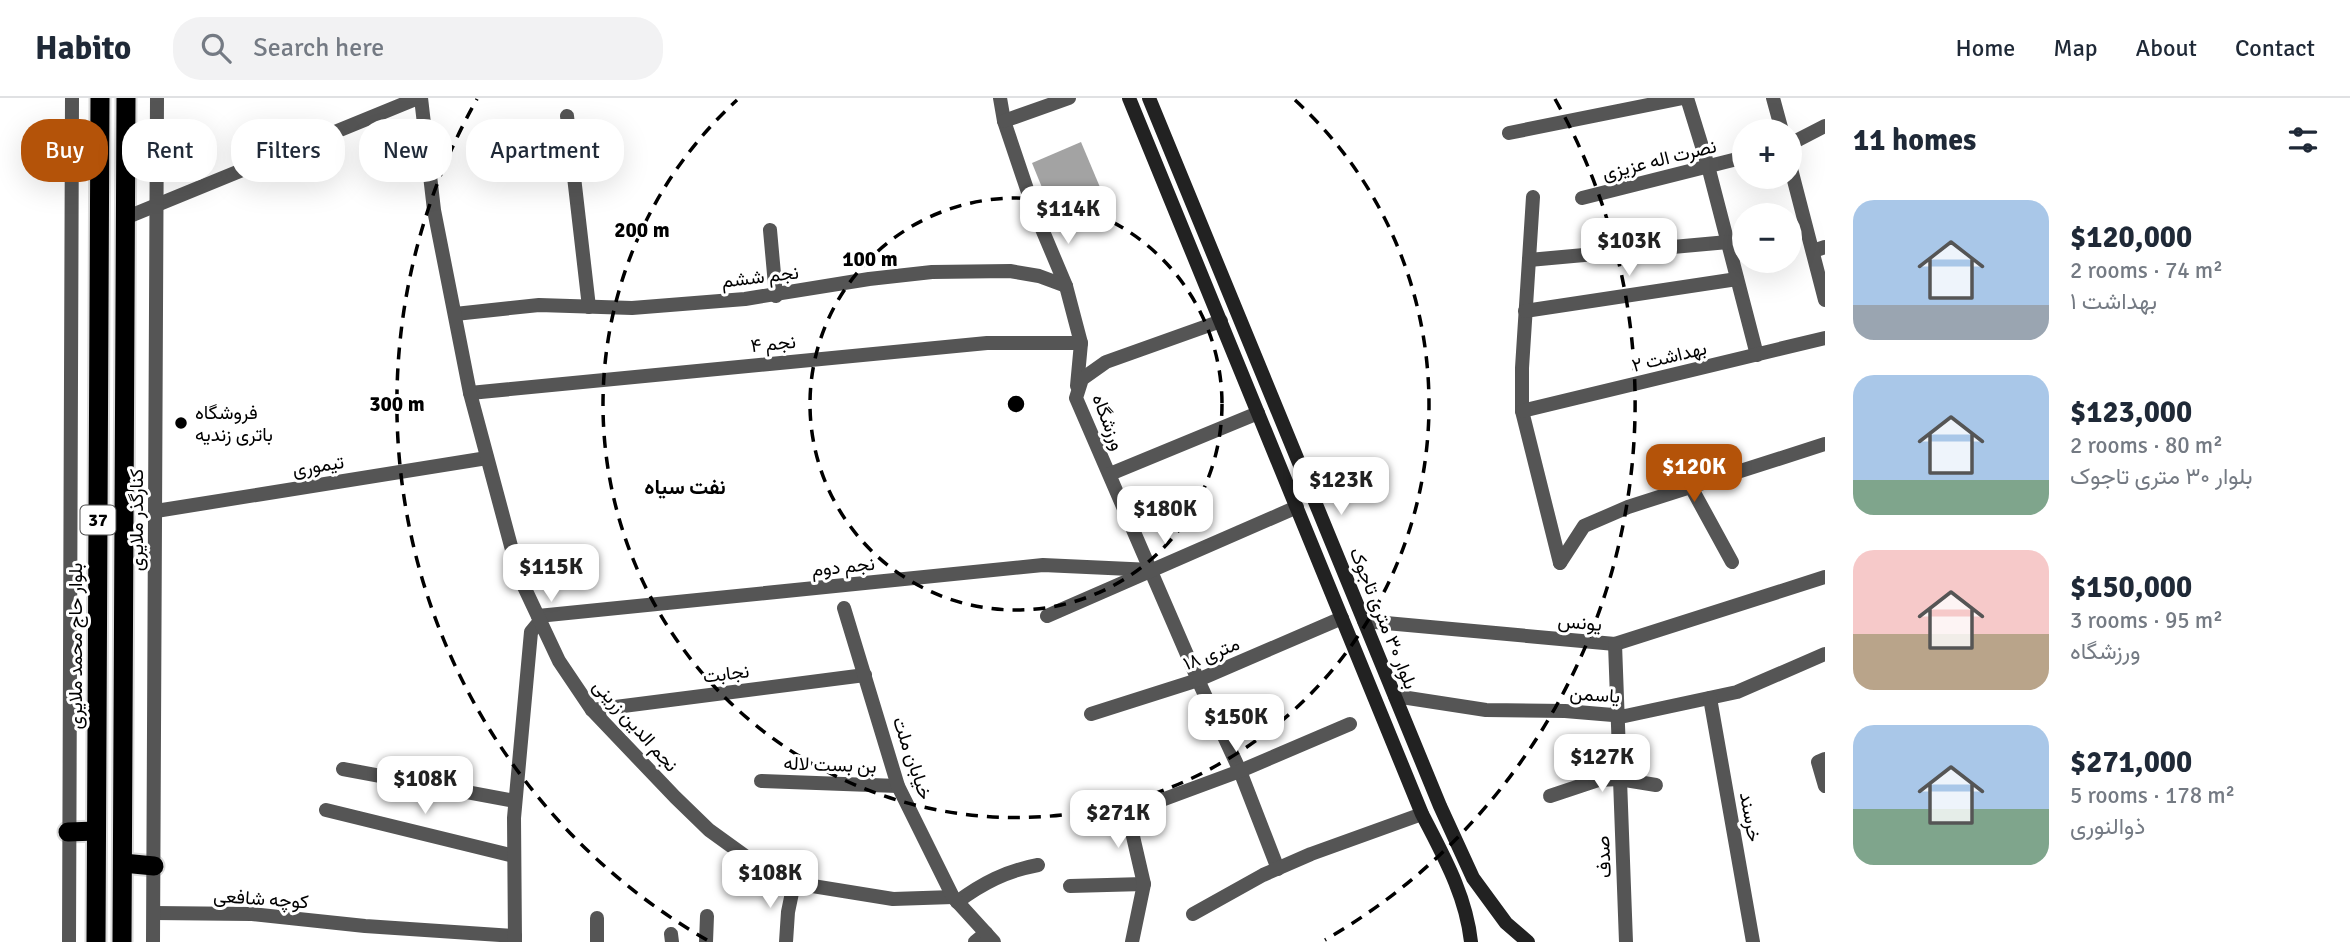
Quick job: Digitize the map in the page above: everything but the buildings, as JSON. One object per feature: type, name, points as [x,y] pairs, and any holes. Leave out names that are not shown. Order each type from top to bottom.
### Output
[{"type":"highway","name":"بلوار حاج محمد ملایری","points":[[96,942],[100,98]]},
{"type":"highway","name":"37","points":[[122,942],[126,98]]},
{"type":"highway","points":[[68,832],[96,831]]},
{"type":"highway","points":[[123,863],[154,866]]},
{"type":"main road","name":"بلوار ۳۰ متری تاجوک","points":[[1129,98],[1422,814],[1458,887],[1469,919],[1471,942]]},
{"type":"main road","name":"بلوار ۳۰ متری تاجوک","points":[[1149,98],[1440,806],[1473,878],[1506,923],[1528,942]]},
{"type":"street","points":[[69,942],[72,98]]},
{"type":"street","name":"کنارگذر ملایری","points":[[153,942],[157,98]]},
{"type":"street","points":[[125,218],[420,98]]},
{"type":"street","name":"نجم الدین زرینی","points":[[420,98],[433,210],[470,393],[519,576],[559,661],[592,710],[709,830],[745,856],[794,883],[893,900],[955,900]]},
{"type":"street","points":[[1000,98],[1004,121],[1034,211],[1066,286],[1081,343],[1076,398]]},
{"type":"street","points":[[1004,121],[1069,98]]},
{"type":"street","points":[[1509,133],[1685,98],[1708,166],[1757,355]]},
{"type":"street","points":[[1773,98],[1779,119]]},
{"type":"street","points":[[567,116],[589,307]]},
{"type":"street","points":[[1802,138],[1825,126]]},
{"type":"street","name":"نصرت اله عزیزی","points":[[1582,198],[1732,160]]},
{"type":"street","points":[[1798,189],[1819,249],[1825,300]]},
{"type":"street","points":[[1533,197],[1522,368],[1522,411],[1560,563],[1584,526],[1628,507],[1825,444]]},
{"type":"street","points":[[770,230],[776,296]]},
{"type":"street","points":[[1529,260],[1728,242]]},
{"type":"street","name":"نجم ششم","points":[[455,314],[540,305],[632,308],[776,296],[869,279],[932,272],[1010,271],[1039,276],[1066,286]]},
{"type":"street","points":[[1525,311],[1737,279]]},
{"type":"street","name":"ورزشگاه","points":[[1221,321],[1106,362],[1082,379],[1076,398],[1240,771],[1278,869]]},
{"type":"street","name":"بهداشت ۲","points":[[1522,411],[1825,338]]},
{"type":"street","name":"نجم ۴","points":[[470,393],[987,343],[1081,343]]},
{"type":"street","points":[[1110,474],[1258,412]]},
{"type":"street","name":"تیموری","points":[[156,511],[487,458]]},
{"type":"street","points":[[1691,487],[1732,562]]},
{"type":"street","points":[[1047,616],[1297,507]]},
{"type":"street","name":"نجم دوم","points":[[539,619],[1043,565],[1152,570]]},
{"type":"street","name":"یونس","points":[[1364,621],[1615,644],[1825,577]]},
{"type":"street","name":"خیابان ملت","points":[[844,608],[898,786],[955,900],[985,939]]},
{"type":"street","name":"۱۸ متری","points":[[1091,713],[1198,680],[1342,618]]},
{"type":"street","points":[[515,939],[515,801],[531,632],[539,619]]},
{"type":"street","name":"صدف","points":[[1615,644],[1626,942]]},
{"type":"street","name":"یاسمن","points":[[1395,696],[1486,710],[1564,711],[1625,716],[1737,692],[1825,654]]},
{"type":"street","name":"نجابت","points":[[592,710],[865,675]]},
{"type":"street","name":"خرسند","points":[[1710,698],[1753,942]]},
{"type":"street","points":[[1132,942],[1144,884],[1132,832],[1132,811],[1240,771],[1350,724]]},
{"type":"street","points":[[1825,759],[1818,762],[1825,786]]},
{"type":"street","points":[[343,769],[515,801]]},
{"type":"street","points":[[1550,796],[1598,780],[1619,779],[1656,785]]},
{"type":"street","name":"بن بست لاله","points":[[761,781],[898,786]]},
{"type":"street","points":[[326,810],[514,856]]},
{"type":"street","points":[[1193,914],[1311,854],[1422,814]]},
{"type":"street","points":[[955,900],[998,876],[1019,868],[1038,865]]},
{"type":"street","points":[[786,942],[794,883]]},
{"type":"street","points":[[1070,886],[1144,884]]},
{"type":"street","name":"کوچه شافعی","points":[[154,913],[252,914],[515,939]]},
{"type":"street","points":[[706,942],[707,916]]},
{"type":"street","points":[[597,918],[597,942]]},
{"type":"shaded area","points":[[1081,142],[1102,192],[1052,212],[1032,163]]},
{"type":"place","name":"فروشگاه باتری زندیه","points":[[181,423]]},
{"type":"district","name":"نفت سیاه","points":[[685,487]]}]
